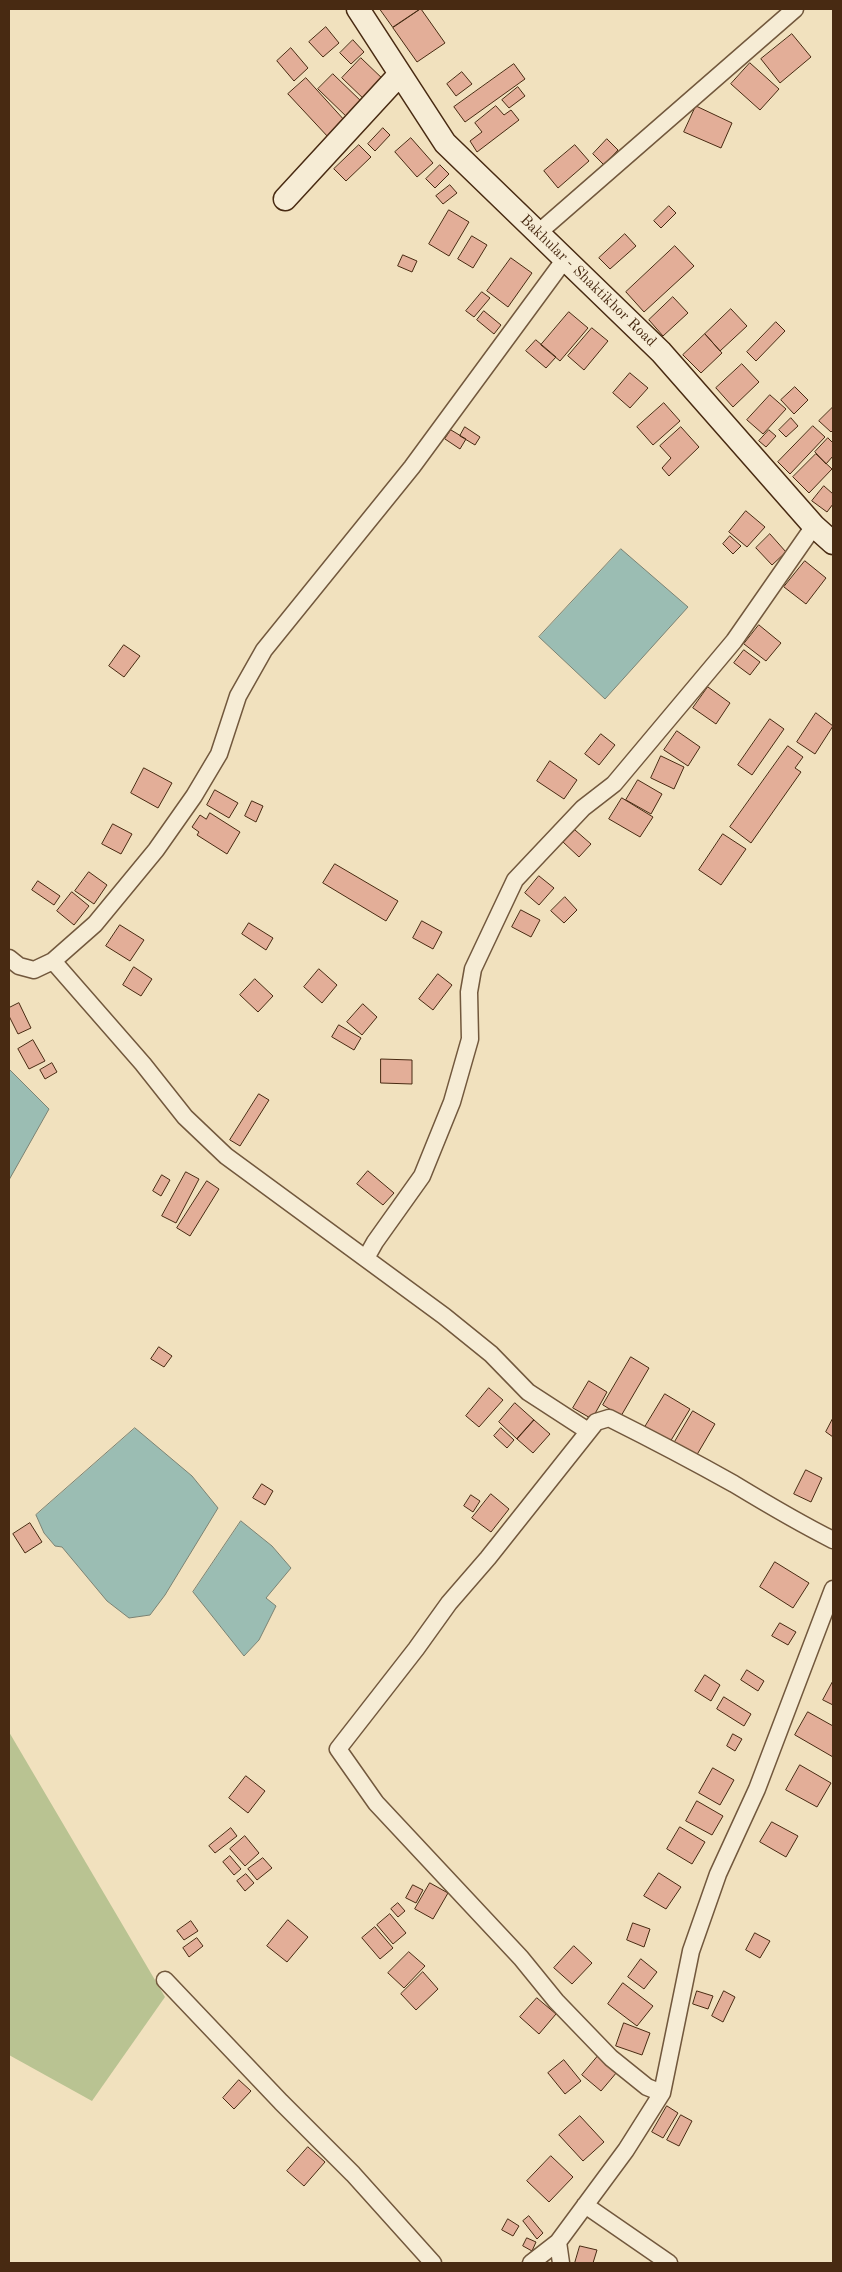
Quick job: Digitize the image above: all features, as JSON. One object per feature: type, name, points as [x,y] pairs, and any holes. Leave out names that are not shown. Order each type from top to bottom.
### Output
[{"type":"street","name":"Bakhular - Shaktikhor Road","points":[[358,9],[445,143],[661,352],[814,526],[833,543]]},
{"type":"street","points":[[538,233],[795,9]]},
{"type":"street","points":[[285,198],[400,74]]},
{"type":"street","points":[[9,958],[19,966],[34,970],[53,961],[95,924],[156,850],[194,796],[218,754],[238,696],[264,650],[412,467],[565,259]]},
{"type":"street","points":[[366,1258],[375,1242],[422,1176],[452,1102],[470,1039],[469,992],[473,970],[515,880],[583,808],[614,784],[734,641],[814,526]]},
{"type":"street","points":[[53,961],[143,1064],[185,1117],[226,1156],[444,1316],[491,1354],[528,1392],[588,1431]]},
{"type":"street","points":[[662,2092],[647,2087],[611,2058],[556,2001],[521,1958],[376,1803],[338,1749],[416,1650],[449,1603],[488,1558],[596,1422],[609,1418],[833,1540]]},
{"type":"street","points":[[531,2263],[558,2242],[626,2150],[662,2092],[691,1951],[718,1874],[757,1789],[833,1589]]},
{"type":"street","points":[[165,1980],[281,2102],[353,2174],[433,2263]]},
{"type":"street","points":[[585,2205],[669,2263]]},
{"type":"street","points":[[558,2242],[561,2263]]},
{"type":"green space","points":[[9,1732],[165,1997],[92,2101],[9,2055]]},
{"type":"water","points":[[621,549],[688,607],[605,699],[539,637]]},
{"type":"water","points":[[9,1069],[49,1109],[9,1180]]},
{"type":"water","points":[[135,1428],[192,1476],[218,1508],[165,1595],[150,1615],[129,1618],[107,1601],[62,1547],[55,1546],[44,1533],[36,1515]]},
{"type":"water","points":[[241,1521],[272,1546],[291,1568],[266,1598],[276,1606],[259,1640],[244,1656],[193,1592]]},
{"type":"building","points":[[380,9],[420,9],[393,27]]},
{"type":"building","points":[[421,9],[445,43],[417,62],[393,28]]},
{"type":"building","points":[[326,27],[339,43],[323,57],[309,42]]},
{"type":"building","points":[[792,34],[811,57],[780,83],[761,59]]},
{"type":"building","points":[[353,40],[364,52],[351,64],[340,53]]},
{"type":"building","points":[[291,48],[308,68],[294,81],[277,61]]},
{"type":"building","points":[[361,58],[386,82],[367,102],[342,78]]},
{"type":"building","points":[[750,63],[779,89],[760,110],[731,84]]},
{"type":"building","points":[[514,64],[525,79],[465,122],[454,107]]},
{"type":"building","points":[[462,72],[472,84],[456,96],[447,84]]},
{"type":"building","points":[[333,74],[364,104],[350,120],[318,89]]},
{"type":"building","points":[[306,78],[346,122],[329,138],[288,94]]},
{"type":"building","points":[[518,87],[525,96],[509,108],[502,100]]},
{"type":"building","points":[[496,106],[504,115],[511,110],[519,120],[477,152],[470,141],[482,132],[475,123]]},
{"type":"building","points":[[696,106],[732,123],[721,148],[684,132]]},
{"type":"building","points":[[383,128],[390,135],[375,151],[368,144]]},
{"type":"building","points":[[411,138],[433,163],[417,177],[395,152]]},
{"type":"building","points":[[607,139],[618,150],[604,165],[593,154]]},
{"type":"building","points":[[359,145],[371,157],[346,181],[334,169]]},
{"type":"building","points":[[575,145],[589,161],[558,188],[544,171]]},
{"type":"building","points":[[440,165],[449,174],[435,188],[426,179]]},
{"type":"building","points":[[450,185],[457,193],[443,204],[436,196]]},
{"type":"building","points":[[669,206],[676,213],[661,228],[654,221]]},
{"type":"building","points":[[449,210],[469,222],[449,256],[429,244]]},
{"type":"building","points":[[625,234],[636,246],[610,269],[599,258]]},
{"type":"building","points":[[472,236],[487,245],[473,268],[458,259]]},
{"type":"building","points":[[675,246],[694,266],[644,312],[626,292]]},
{"type":"building","points":[[403,255],[417,261],[412,272],[398,266]]},
{"type":"building","points":[[511,258],[532,273],[508,307],[487,291]]},
{"type":"building","points":[[482,292],[490,298],[474,317],[466,311]]},
{"type":"building","points":[[673,297],[688,313],[663,336],[649,320]]},
{"type":"building","points":[[731,309],[747,326],[720,351],[705,334]]},
{"type":"building","points":[[484,311],[501,325],[494,334],[477,320]]},
{"type":"building","points":[[569,312],[588,328],[560,361],[541,345]]},
{"type":"building","points":[[776,322],[785,331],[756,361],[747,352]]},
{"type":"building","points":[[592,328],[608,341],[584,370],[568,356]]},
{"type":"building","points":[[705,334],[722,353],[701,373],[683,355]]},
{"type":"building","points":[[536,340],[556,357],[546,368],[526,351]]},
{"type":"building","points":[[742,364],[759,382],[733,407],[716,388]]},
{"type":"building","points":[[630,373],[648,388],[630,408],[613,393]]},
{"type":"building","points":[[795,387],[808,400],[794,414],[781,400]]},
{"type":"building","points":[[770,395],[786,409],[763,434],[747,420]]},
{"type":"building","points":[[664,403],[680,421],[653,445],[637,427]]},
{"type":"building","points":[[833,407],[833,430],[831,432],[819,421]]},
{"type":"building","points":[[791,418],[798,426],[786,437],[779,430]]},
{"type":"building","points":[[813,426],[825,437],[790,474],[778,462]]},
{"type":"building","points":[[465,427],[480,437],[475,445],[460,436]]},
{"type":"building","points":[[681,427],[699,447],[669,476],[662,468],[671,458],[660,446]]},
{"type":"building","points":[[451,430],[466,439],[460,449],[445,439]]},
{"type":"building","points":[[769,430],[776,436],[766,447],[759,441]]},
{"type":"building","points":[[828,438],[833,443],[833,456],[826,464],[815,452]]},
{"type":"building","points":[[816,454],[832,469],[809,493],[793,477]]},
{"type":"building","points":[[824,486],[833,494],[833,504],[827,512],[812,501]]},
{"type":"building","points":[[746,511],[765,527],[747,547],[729,532]]},
{"type":"building","points":[[770,534],[786,552],[772,565],[756,548]]},
{"type":"building","points":[[730,536],[741,546],[733,554],[723,544]]},
{"type":"building","points":[[805,561],[826,578],[806,604],[784,587]]},
{"type":"building","points":[[759,625],[781,643],[766,661],[744,644]]},
{"type":"building","points":[[124,645],[140,656],[124,677],[109,666]]},
{"type":"building","points":[[744,650],[760,662],[750,675],[734,663]]},
{"type":"building","points":[[708,687],[730,703],[716,724],[693,708]]},
{"type":"building","points":[[816,713],[833,726],[815,754],[797,742]]},
{"type":"building","points":[[770,719],[784,729],[752,775],[738,765]]},
{"type":"building","points":[[677,731],[700,747],[688,766],[664,750]]},
{"type":"building","points":[[601,734],[615,745],[599,765],[585,754]]},
{"type":"building","points":[[788,746],[803,757],[795,768],[801,772],[751,843],[730,827]]},
{"type":"building","points":[[661,756],[684,767],[674,789],[651,778]]},
{"type":"building","points":[[550,761],[577,780],[564,799],[537,781]]},
{"type":"building","points":[[144,768],[172,783],[158,808],[131,793]]},
{"type":"building","points":[[638,780],[662,794],[651,814],[626,800]]},
{"type":"building","points":[[215,790],[238,803],[229,818],[207,805]]},
{"type":"building","points":[[622,798],[653,817],[640,837],[609,819]]},
{"type":"building","points":[[252,801],[263,806],[256,822],[245,816]]},
{"type":"building","points":[[210,813],[240,832],[227,854],[197,835],[199,832],[192,827],[200,815],[206,819]]},
{"type":"building","points":[[113,824],[132,834],[121,854],[102,844]]},
{"type":"building","points":[[575,830],[591,844],[579,857],[563,842]]},
{"type":"building","points":[[723,834],[746,849],[721,885],[699,870]]},
{"type":"building","points":[[335,864],[398,901],[386,921],[323,883]]},
{"type":"building","points":[[89,872],[107,885],[94,904],[75,891]]},
{"type":"building","points":[[539,876],[554,888],[539,905],[525,893]]},
{"type":"building","points":[[38,881],[60,896],[54,905],[32,890]]},
{"type":"building","points":[[72,892],[89,906],[74,925],[57,911]]},
{"type":"building","points":[[565,897],[577,910],[564,923],[551,911]]},
{"type":"building","points":[[521,910],[540,920],[531,937],[512,927]]},
{"type":"building","points":[[422,921],[442,932],[433,949],[413,938]]},
{"type":"building","points":[[249,923],[273,938],[266,950],[242,934]]},
{"type":"building","points":[[120,925],[144,940],[130,961],[106,946]]},
{"type":"building","points":[[134,967],[152,979],[141,996],[123,985]]},
{"type":"building","points":[[319,969],[337,985],[322,1003],[304,987]]},
{"type":"building","points":[[438,974],[452,985],[433,1010],[419,999]]},
{"type":"building","points":[[255,979],[273,996],[258,1012],[240,995]]},
{"type":"building","points":[[19,1003],[31,1028],[18,1034],[9,1016],[9,1008]]},
{"type":"building","points":[[363,1004],[377,1017],[362,1035],[347,1022]]},
{"type":"building","points":[[339,1025],[361,1038],[354,1050],[332,1037]]},
{"type":"building","points":[[33,1040],[45,1061],[29,1069],[18,1049]]},
{"type":"building","points":[[381,1059],[412,1060],[412,1084],[381,1083]]},
{"type":"building","points":[[52,1063],[57,1072],[45,1079],[40,1070]]},
{"type":"building","points":[[259,1094],[269,1100],[240,1146],[230,1140]]},
{"type":"building","points":[[368,1171],[394,1193],[383,1205],[357,1184]]},
{"type":"building","points":[[186,1172],[199,1179],[176,1223],[162,1216]]},
{"type":"building","points":[[162,1175],[170,1180],[161,1196],[153,1191]]},
{"type":"building","points":[[207,1181],[219,1189],[190,1236],[177,1228]]},
{"type":"building","points":[[159,1347],[172,1356],[164,1367],[151,1359]]},
{"type":"building","points":[[631,1357],[649,1368],[621,1416],[603,1405]]},
{"type":"building","points":[[589,1381],[607,1392],[592,1419],[573,1408]]},
{"type":"building","points":[[489,1388],[503,1400],[479,1427],[466,1416]]},
{"type":"building","points":[[665,1394],[690,1409],[670,1442],[645,1427]]},
{"type":"building","points":[[515,1403],[534,1420],[517,1439],[499,1422]]},
{"type":"building","points":[[693,1411],[715,1424],[695,1458],[673,1445]]},
{"type":"building","points":[[833,1418],[833,1437],[826,1432]]},
{"type":"building","points":[[534,1420],[550,1434],[533,1453],[517,1439]]},
{"type":"building","points":[[501,1428],[514,1440],[507,1448],[494,1436]]},
{"type":"building","points":[[806,1470],[822,1478],[811,1502],[794,1494]]},
{"type":"building","points":[[262,1484],[273,1491],[265,1505],[253,1498]]},
{"type":"building","points":[[491,1494],[509,1509],[491,1532],[472,1518]]},
{"type":"building","points":[[471,1495],[480,1501],[473,1512],[464,1506]]},
{"type":"building","points":[[30,1523],[42,1542],[25,1553],[13,1534]]},
{"type":"building","points":[[775,1562],[809,1583],[793,1608],[760,1587]]},
{"type":"building","points":[[780,1623],[796,1632],[788,1645],[772,1636]]},
{"type":"building","points":[[747,1670],[764,1681],[758,1691],[741,1680]]},
{"type":"building","points":[[705,1675],[720,1685],[711,1701],[695,1691]]},
{"type":"building","points":[[833,1681],[833,1705],[823,1700]]},
{"type":"building","points":[[724,1697],[751,1714],[744,1726],[717,1709]]},
{"type":"building","points":[[808,1712],[833,1726],[833,1757],[795,1735]]},
{"type":"building","points":[[733,1734],[742,1739],[735,1751],[727,1746]]},
{"type":"building","points":[[800,1765],[831,1783],[817,1807],[786,1790]]},
{"type":"building","points":[[713,1768],[734,1780],[720,1805],[699,1793]]},
{"type":"building","points":[[246,1776],[265,1791],[248,1813],[229,1798]]},
{"type":"building","points":[[697,1801],[723,1816],[712,1835],[686,1821]]},
{"type":"building","points":[[772,1822],[798,1836],[786,1857],[760,1842]]},
{"type":"building","points":[[680,1827],[705,1842],[692,1864],[667,1849]]},
{"type":"building","points":[[231,1828],[237,1836],[215,1853],[209,1846]]},
{"type":"building","points":[[245,1836],[259,1853],[245,1866],[230,1849]]},
{"type":"building","points":[[230,1856],[241,1869],[234,1875],[223,1862]]},
{"type":"building","points":[[263,1858],[272,1868],[257,1880],[248,1869]]},
{"type":"building","points":[[659,1873],[681,1887],[666,1909],[644,1896]]},
{"type":"building","points":[[246,1874],[254,1883],[245,1891],[237,1881]]},
{"type":"building","points":[[430,1883],[448,1893],[433,1919],[415,1909]]},
{"type":"building","points":[[413,1885],[423,1890],[416,1903],[406,1898]]},
{"type":"building","points":[[398,1903],[405,1911],[398,1917],[391,1909]]},
{"type":"building","points":[[390,1914],[406,1933],[393,1944],[377,1925]]},
{"type":"building","points":[[288,1920],[308,1937],[287,1962],[267,1946]]},
{"type":"building","points":[[191,1921],[198,1931],[184,1940],[177,1931]]},
{"type":"building","points":[[633,1923],[650,1929],[644,1947],[627,1940]]},
{"type":"building","points":[[375,1927],[393,1948],[380,1959],[362,1938]]},
{"type":"building","points":[[755,1933],[770,1941],[760,1958],[746,1950]]},
{"type":"building","points":[[197,1938],[203,1946],[189,1957],[183,1948]]},
{"type":"building","points":[[574,1946],[592,1963],[572,1984],[554,1968]]},
{"type":"building","points":[[409,1952],[425,1966],[404,1988],[388,1973]]},
{"type":"building","points":[[641,1959],[657,1972],[644,1989],[628,1977]]},
{"type":"building","points":[[423,1972],[438,1989],[416,2010],[401,1994]]},
{"type":"building","points":[[623,1983],[653,2006],[637,2026],[608,2004]]},
{"type":"building","points":[[697,1991],[713,1996],[708,2009],[693,2004]]},
{"type":"building","points":[[724,1991],[735,1997],[723,2022],[712,2016]]},
{"type":"building","points":[[537,1998],[556,2014],[539,2034],[520,2017]]},
{"type":"building","points":[[624,2023],[650,2033],[642,2055],[616,2046]]},
{"type":"building","points":[[598,2056],[617,2072],[601,2091],[582,2075]]},
{"type":"building","points":[[564,2060],[581,2081],[565,2094],[548,2073]]},
{"type":"building","points":[[239,2080],[251,2091],[234,2109],[223,2098]]},
{"type":"building","points":[[667,2106],[678,2113],[663,2138],[652,2132]]},
{"type":"building","points":[[681,2115],[692,2121],[679,2146],[667,2140]]},
{"type":"building","points":[[580,2116],[604,2142],[583,2161],[559,2135]]},
{"type":"building","points":[[308,2147],[325,2162],[304,2186],[287,2171]]},
{"type":"building","points":[[551,2156],[573,2177],[549,2202],[527,2181]]},
{"type":"building","points":[[529,2216],[543,2233],[537,2239],[523,2221]]},
{"type":"building","points":[[508,2219],[519,2226],[513,2236],[502,2230]]},
{"type":"building","points":[[527,2238],[536,2242],[532,2251],[523,2246]]},
{"type":"building","points":[[580,2246],[597,2250],[593,2263],[575,2263]]}]
